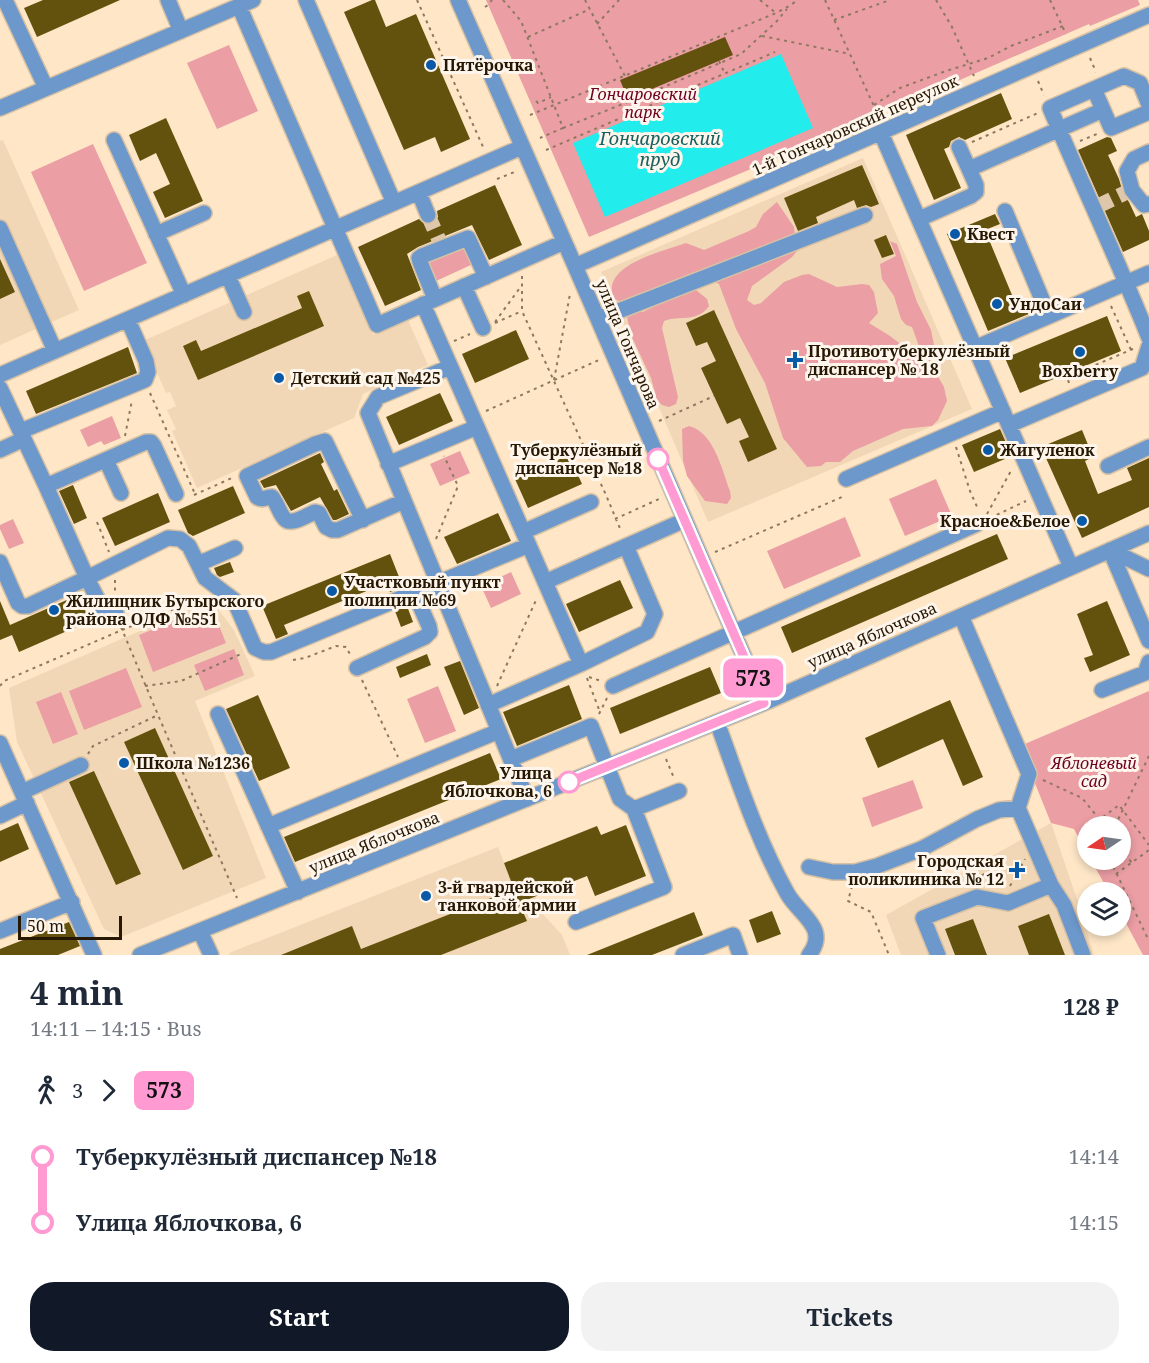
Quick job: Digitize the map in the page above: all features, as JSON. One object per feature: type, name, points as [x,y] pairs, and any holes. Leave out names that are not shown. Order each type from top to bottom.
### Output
[{"type":"street","points":[[4,0],[6,18],[46,88]]},
{"type":"street","points":[[168,0],[181,31]]},
{"type":"street","points":[[306,0],[394,203]]},
{"type":"street","name":"улица Гончарова","points":[[458,0],[764,703]]},
{"type":"street","points":[[0,108],[246,3],[336,230],[377,325],[564,242]]},
{"type":"street","name":"1-й Гончаровский переулок","points":[[575,266],[1149,15]]},
{"type":"street","points":[[1149,105],[1140,83],[1124,76],[1050,108],[1127,283],[1146,343],[1142,368],[1149,383]]},
{"type":"street","points":[[1098,87],[1103,110],[1111,128],[1149,112]]},
{"type":"street","points":[[969,169],[1103,110]]},
{"type":"street","points":[[881,133],[1071,567]]},
{"type":"street","points":[[114,140],[184,295]]},
{"type":"street","points":[[0,375],[522,147]]},
{"type":"street","points":[[918,219],[976,192],[959,147]]},
{"type":"street","points":[[1149,152],[1134,159],[1127,171],[1129,191],[1144,205],[1149,204]]},
{"type":"street","points":[[419,193],[428,215]]},
{"type":"street","points":[[1005,211],[1049,316]]},
{"type":"street","points":[[156,234],[204,213]]},
{"type":"street","points":[[598,319],[865,215]]},
{"type":"street","points":[[0,228],[55,351]]},
{"type":"street","points":[[486,277],[468,238],[441,244],[419,258],[429,302],[450,367],[581,664]]},
{"type":"street","points":[[975,348],[1149,273]]},
{"type":"street","points":[[228,276],[244,312]]},
{"type":"street","points":[[464,286],[489,325]]},
{"type":"street","points":[[0,450],[22,435],[140,383],[148,372],[146,361],[128,320]]},
{"type":"street","points":[[450,367],[378,397],[368,413],[527,799]]},
{"type":"street","points":[[1009,425],[1142,368]]},
{"type":"street","points":[[0,388],[87,578],[103,609],[116,613]]},
{"type":"street","points":[[846,478],[1003,411]]},
{"type":"street","points":[[388,464],[439,443],[475,422]]},
{"type":"street","points":[[363,520],[325,441],[247,476],[257,497],[262,500],[272,497],[287,522],[315,512],[319,513],[326,527],[338,531],[363,520],[404,501]]},
{"type":"street","points":[[46,486],[146,442],[151,442],[176,494]]},
{"type":"street","points":[[1108,465],[1149,447]]},
{"type":"street","points":[[106,460],[121,494]]},
{"type":"street","points":[[0,562],[18,603],[28,606],[168,538],[180,539],[189,546],[205,578],[234,600],[255,648],[271,652],[438,583],[526,539],[591,502]]},
{"type":"street","points":[[545,582],[685,520]]},
{"type":"street","points":[[613,686],[980,522]]},
{"type":"street","name":"улица Яблочкова","points":[[140,955],[764,703],[1149,533]]},
{"type":"street","points":[[488,705],[647,632],[655,614],[626,546]]},
{"type":"street","points":[[198,564],[235,548]]},
{"type":"street","points":[[1110,550],[1149,569]]},
{"type":"street","points":[[1110,550],[1149,641]]},
{"type":"street","points":[[357,668],[425,637],[430,632],[414,592]]},
{"type":"street","points":[[961,615],[1029,774],[1018,808],[1051,885],[1064,905],[1083,955]]},
{"type":"street","points":[[1102,690],[1145,673],[1149,662]]},
{"type":"street","points":[[218,714],[298,892]]},
{"type":"street","points":[[717,722],[745,801],[770,857],[788,895],[811,921],[816,932],[816,947],[809,955]]},
{"type":"street","points":[[511,759],[591,726],[620,799],[634,809],[664,887],[576,922]]},
{"type":"street","points":[[268,826],[500,731]]},
{"type":"street","points":[[0,743],[94,955]]},
{"type":"street","points":[[0,816],[25,798],[81,765]]},
{"type":"street","points":[[634,809],[679,790]]},
{"type":"street","points":[[809,867],[834,872],[855,872],[877,866],[921,849],[977,819],[999,810],[1018,808]]},
{"type":"street","points":[[938,955],[923,918],[977,897],[1008,903],[1051,885]]},
{"type":"street","points":[[0,932],[72,902]]},
{"type":"street","points":[[200,931],[211,955]]},
{"type":"street","points":[[683,955],[733,935],[741,955]]},
{"type":"path","points":[[417,0],[485,151]]},
{"type":"path","points":[[485,7],[492,0]]},
{"type":"path","points":[[503,0],[521,21],[563,128]]},
{"type":"path","points":[[585,0],[625,77]]},
{"type":"path","points":[[597,24],[619,0]]},
{"type":"path","points":[[760,0],[776,13]]},
{"type":"path","points":[[530,115],[776,13],[798,0]]},
{"type":"path","points":[[825,0],[879,117]]},
{"type":"path","points":[[834,20],[890,0]]},
{"type":"path","points":[[936,0],[952,27],[974,76]]},
{"type":"path","points":[[1050,0],[1067,37]]},
{"type":"path","points":[[540,138],[741,54],[777,21],[789,6]]},
{"type":"path","points":[[528,37],[590,9]]},
{"type":"path","points":[[874,105],[900,88],[946,70],[988,58],[1011,46],[1063,26]]},
{"type":"path","points":[[762,36],[850,54]]},
{"type":"path","points":[[1084,44],[1098,87]]},
{"type":"path","points":[[546,150],[775,52]]},
{"type":"path","points":[[720,62],[725,74]]},
{"type":"path","points":[[959,147],[1050,108],[1032,67]]},
{"type":"path","points":[[644,94],[650,106]]},
{"type":"path","points":[[536,101],[538,104],[551,97]]},
{"type":"path","points":[[1066,147],[1111,128]]},
{"type":"path","points":[[497,179],[517,171]]},
{"type":"path","points":[[521,261],[522,311],[626,546]]},
{"type":"path","points":[[489,325],[522,285]]},
{"type":"path","points":[[554,380],[571,292]]},
{"type":"path","points":[[1105,292],[1130,350]]},
{"type":"path","points":[[1075,397],[1066,377],[1146,343]]},
{"type":"path","points":[[475,422],[554,380],[605,357]]},
{"type":"path","points":[[122,453],[140,383]]},
{"type":"path","points":[[140,383],[195,494]]},
{"type":"path","points":[[659,421],[714,396]]},
{"type":"path","points":[[952,433],[980,522]]},
{"type":"path","points":[[429,559],[458,486],[439,443]]},
{"type":"path","points":[[980,522],[1012,468]]},
{"type":"path","points":[[176,494],[179,498],[184,499],[240,475],[247,476]]},
{"type":"path","points":[[715,552],[842,497],[846,478]]},
{"type":"path","points":[[615,519],[673,492]]},
{"type":"path","points":[[980,522],[1029,500]]},
{"type":"path","points":[[97,522],[115,564],[116,613],[122,630],[237,898]]},
{"type":"path","points":[[488,705],[545,582]]},
{"type":"path","points":[[0,686],[4,681],[221,590]]},
{"type":"path","points":[[271,652],[276,662],[305,658],[336,646],[346,647],[404,770]]},
{"type":"path","points":[[146,686],[181,681],[255,648]]},
{"type":"path","points":[[591,726],[600,712],[613,686],[586,676],[600,712]]},
{"type":"path","points":[[81,765],[93,746],[158,715]]},
{"type":"path","points":[[661,745],[679,790]]},
{"type":"path","points":[[1120,816],[1149,756]]},
{"type":"path","points":[[1029,774],[1082,798],[1097,816]]},
{"type":"path","points":[[1103,816],[1119,805],[1149,845]]},
{"type":"path","points":[[1002,902],[1034,844]]},
{"type":"path","points":[[1116,874],[1149,850]]},
{"type":"path","points":[[1114,870],[1149,941]]},
{"type":"path","points":[[855,872],[848,901],[871,912],[889,955]]},
{"type":"shaded area","points":[[3,140],[79,310],[0,345],[0,141]]},
{"type":"shaded area","name":"Противотуберкулёзный диспансер № 18","points":[[863,158],[972,409],[708,522],[601,272]]},
{"type":"shaded area","name":"Детский сад №425","points":[[337,255],[373,335],[408,320],[428,365],[363,394],[354,418],[197,488],[172,431],[176,429],[167,410],[176,406],[170,392],[166,393],[143,341]]},
{"type":"shaded area","name":"Школа №1236","points":[[211,600],[234,630],[255,676],[195,701],[266,878],[121,937],[104,929],[17,742],[9,688]]},
{"type":"shaded area","name":"Городская поликлиника № 12","points":[[1051,823],[1077,899],[1077,936],[1088,936],[1094,955],[901,955],[886,915]]},
{"type":"shaded area","points":[[498,847],[519,902],[535,896],[541,912],[562,935],[570,955],[230,955],[229,953]]},
{"type":"green space","name":"Гончаровский парк","points":[[486,0],[1138,0],[1140,5],[1090,26],[1089,24],[900,106],[869,116],[870,119],[589,237]]},
{"type":"green space","points":[[229,45],[258,111],[217,129],[187,63]]},
{"type":"green space","points":[[93,144],[147,263],[84,291],[31,172]]},
{"type":"green space","points":[[777,202],[794,227],[797,251],[752,286],[747,300],[754,305],[761,303],[784,282],[809,274],[837,287],[869,285],[874,292],[878,313],[869,323],[923,361],[930,358],[929,373],[936,373],[944,387],[947,401],[938,420],[932,426],[903,429],[853,451],[840,462],[826,462],[821,466],[807,467],[783,438],[765,383],[736,329],[719,284],[706,278],[676,279],[636,299],[622,302],[614,299],[612,287],[616,277],[624,268],[650,255],[686,243],[704,250],[749,231],[756,227],[763,214]]},
{"type":"green space","points":[[890,241],[897,244],[917,302],[931,330],[934,345],[920,349],[912,327],[906,325],[901,319],[894,296],[882,279],[880,264],[896,256]]},
{"type":"green space","points":[[465,247],[473,264],[434,282],[426,264]]},
{"type":"green space","points":[[696,290],[707,299],[709,306],[693,317],[664,321],[662,328],[678,397],[676,404],[669,407],[657,400],[651,378],[630,333],[626,310],[643,312],[681,293]]},
{"type":"green space","points":[[112,416],[121,438],[104,445],[101,441],[88,447],[80,430]]},
{"type":"green space","points":[[689,426],[705,436],[716,453],[730,491],[731,498],[727,504],[705,501],[687,476],[683,461],[682,429]]},
{"type":"green space","points":[[460,451],[470,473],[440,486],[430,464]]},
{"type":"green space","points":[[936,479],[952,516],[905,536],[889,499]]},
{"type":"green space","points":[[845,517],[861,556],[784,589],[767,551]]},
{"type":"green space","points":[[13,519],[24,543],[9,549],[0,525]]},
{"type":"green space","points":[[511,572],[521,594],[491,608],[481,586]]},
{"type":"green space","points":[[211,606],[226,643],[153,672],[139,635]]},
{"type":"green space","points":[[234,649],[244,675],[205,691],[194,665]]},
{"type":"green space","points":[[126,668],[142,707],[84,730],[69,691]]},
{"type":"green space","points":[[438,686],[456,731],[425,743],[407,699]]},
{"type":"green space","name":"Яблоневый сад","points":[[1149,691],[1149,955],[1143,955],[1131,933],[1131,882],[1103,882],[1097,870],[1131,870],[1131,816],[1077,816],[1077,835],[1074,829],[1051,823],[1020,746]]},
{"type":"green space","points":[[61,692],[78,734],[53,744],[36,702]]},
{"type":"green space","points":[[913,780],[923,808],[872,827],[862,798]]},
{"type":"water","name":"Гончаровский пруд","points":[[781,54],[813,128],[605,217],[573,143]]},
{"type":"building","points":[[43,0],[120,0],[37,37],[24,8]]},
{"type":"building","points":[[375,0],[386,27],[416,14],[470,139],[441,152],[435,137],[404,150],[344,12]]},
{"type":"building","points":[[725,37],[733,55],[628,99],[620,80]]},
{"type":"building","points":[[1001,93],[1012,119],[965,140],[959,137],[951,141],[949,147],[944,149],[961,188],[934,200],[906,135]]},
{"type":"building","points":[[166,118],[203,201],[165,218],[153,192],[170,184],[156,153],[140,161],[129,135]]},
{"type":"building","points":[[1107,137],[1111,138],[1117,151],[1108,155],[1123,193],[1136,217],[1142,214],[1149,231],[1149,240],[1123,252],[1078,150]]},
{"type":"building","points":[[862,165],[879,204],[857,208],[854,200],[816,217],[818,223],[798,231],[784,198]]},
{"type":"building","points":[[495,185],[522,245],[489,260],[472,225],[418,247],[407,254],[421,290],[385,306],[358,247],[419,219],[426,225],[432,224],[438,217],[437,211]]},
{"type":"building","points":[[995,214],[1000,224],[985,230],[1017,307],[1032,301],[1036,311],[988,331],[947,234]]},
{"type":"building","points":[[886,235],[894,254],[882,258],[874,240]]},
{"type":"building","points":[[0,259],[15,292],[0,299]]},
{"type":"building","points":[[309,291],[324,326],[198,380],[183,346],[196,340],[201,351],[302,308],[297,296]]},
{"type":"building","points":[[714,310],[777,449],[748,462],[739,441],[749,437],[740,418],[727,424],[701,368],[716,361],[707,342],[696,346],[686,323]]},
{"type":"building","points":[[1107,316],[1121,351],[1020,393],[1005,358]]},
{"type":"building","points":[[516,330],[529,359],[475,383],[462,354]]},
{"type":"building","points":[[128,347],[137,373],[36,414],[26,391]]},
{"type":"building","points":[[440,393],[453,421],[399,445],[386,417]]},
{"type":"building","name":"Жигуленок","points":[[1000,429],[1012,456],[974,472],[962,445]]},
{"type":"building","points":[[1082,430],[1093,457],[1085,461],[1098,494],[1132,480],[1127,468],[1149,458],[1149,507],[1082,538],[1041,447]]},
{"type":"building","points":[[320,453],[324,462],[321,464],[334,491],[337,489],[349,514],[336,520],[333,520],[320,497],[291,511],[276,485],[264,488],[260,481]]},
{"type":"building","points":[[569,455],[582,484],[528,508],[515,479]]},
{"type":"building","points":[[73,485],[87,518],[74,524],[59,491]]},
{"type":"building","points":[[233,486],[245,513],[193,536],[188,533],[178,510]]},
{"type":"building","points":[[158,493],[170,522],[115,546],[102,518]]},
{"type":"building","points":[[498,513],[511,541],[457,564],[444,537]]},
{"type":"building","points":[[997,534],[1008,559],[792,653],[781,627]]},
{"type":"building","points":[[390,554],[403,587],[390,592],[386,583],[284,625],[288,634],[276,639],[262,606]]},
{"type":"building","points":[[230,562],[234,572],[220,577],[217,575],[214,568]]},
{"type":"building","points":[[620,580],[633,608],[579,632],[566,604]]},
{"type":"building","points":[[78,595],[90,621],[19,652],[12,635],[0,640],[0,601],[10,625]]},
{"type":"building","points":[[1107,601],[1130,655],[1090,672],[1084,658],[1093,655],[1077,614]]},
{"type":"building","points":[[407,606],[413,622],[401,627],[395,611]]},
{"type":"building","points":[[427,654],[431,665],[400,678],[396,667]]},
{"type":"building","points":[[460,661],[479,708],[464,715],[444,667]]},
{"type":"building","points":[[710,667],[721,693],[620,734],[610,708]]},
{"type":"building","points":[[569,685],[582,719],[517,746],[503,712]]},
{"type":"building","points":[[258,695],[290,768],[259,781],[226,709]]},
{"type":"building","points":[[950,700],[983,777],[963,786],[943,739],[878,768],[865,738]]},
{"type":"building","points":[[155,728],[213,856],[183,870],[124,742]]},
{"type":"building","points":[[490,753],[501,779],[295,862],[284,837]]},
{"type":"building","points":[[94,771],[141,874],[116,885],[69,782]]},
{"type":"building","points":[[18,823],[29,849],[0,862],[0,831]]},
{"type":"building","points":[[626,825],[646,876],[595,896],[587,876],[519,903],[527,921],[441,955],[281,955],[352,926],[361,949],[514,889],[504,863],[597,826],[601,835]]},
{"type":"building","points":[[772,911],[781,934],[757,943],[749,920]]},
{"type":"building","points":[[694,912],[703,935],[652,955],[587,955]]},
{"type":"building","points":[[1049,914],[1065,955],[1029,955],[1018,926]]},
{"type":"building","points":[[973,919],[987,955],[955,955],[945,929]]},
{"type":"building","points":[[69,922],[80,946],[58,955],[0,955],[0,949]]},
{"type":"tunnel","points":[[1098,206],[1125,193]]},
{"type":"tunnel","points":[[428,215],[439,240]]},
{"type":"bus line","name":"573","points":[[569,782],[764,703],[658,459]]},
{"type":"place","name":"Пятёрочка","points":[[431,65]]},
{"type":"place","name":"Квест","points":[[955,234]]},
{"type":"place","name":"УндоСаи","points":[[997,304]]},
{"type":"place","name":"Boxberry","points":[[1080,352]]},
{"type":"place","name":"Противотуберкулёзный диспансер № 18","points":[[795,360]]},
{"type":"place","name":"Детский сад №425","points":[[279,378]]},
{"type":"place","name":"Жигуленок","points":[[988,450]]},
{"type":"place","name":"Туберкулёзный диспансер №18","points":[[658,459]]},
{"type":"place","name":"Красное&Белое","points":[[1082,521]]},
{"type":"place","name":"Участковый пункт полиции №69","points":[[332,591]]},
{"type":"place","name":"Жилищник Бутырского района ОДФ №551","points":[[54,610]]},
{"type":"place","name":"Школа №1236","points":[[124,763]]},
{"type":"place","name":"Улица Яблочкова, 6","points":[[569,782]]},
{"type":"place","name":"Городская поликлиника № 12","points":[[1017,870]]},
{"type":"place","name":"3-й гвардейской танковой армии","points":[[426,896]]}]
